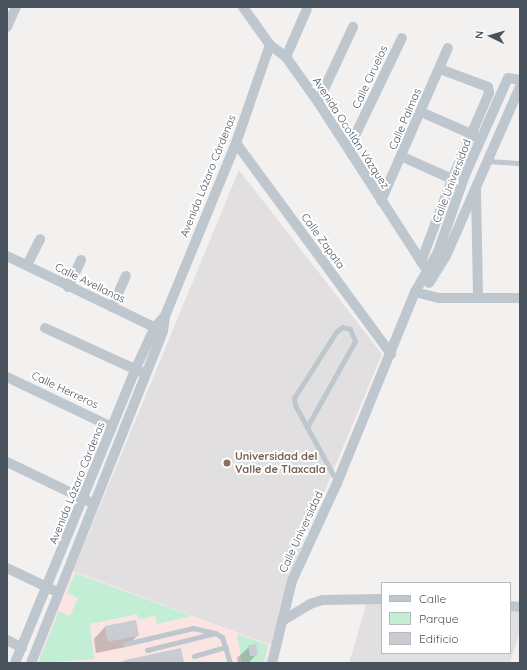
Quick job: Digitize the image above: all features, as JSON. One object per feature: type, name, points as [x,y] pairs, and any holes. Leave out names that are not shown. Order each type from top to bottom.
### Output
[{"type":"street","points":[[7,27],[16,7]]},
{"type":"street","name":"Avenida Ocotlán Vázquez","points":[[243,7],[270,44],[286,57],[318,102],[430,275]]},
{"type":"street","points":[[286,57],[307,9]]},
{"type":"street","points":[[318,102],[353,26]]},
{"type":"street","name":"Calle Ciruelos","points":[[349,148],[402,38]]},
{"type":"street","name":"Avenida Lázaro Cárdenas","points":[[15,663],[48,588],[135,370],[165,316],[236,143],[270,44]]},
{"type":"street","name":"Calle Palmas","points":[[381,201],[403,157],[448,48]]},
{"type":"street","points":[[421,262],[452,179],[477,136],[490,90],[440,69]]},
{"type":"street","name":"Calle Universidad","points":[[430,275],[477,136],[508,78],[520,80]]},
{"type":"street","name":"Calle Universidad","points":[[272,663],[292,581],[337,483],[392,354],[411,304],[430,275],[476,187],[520,87]]},
{"type":"street","points":[[422,112],[477,136]]},
{"type":"street","name":"Calle Zapata","points":[[236,143],[392,354]]},
{"type":"street","points":[[403,157],[452,179]]},
{"type":"street","points":[[465,175],[476,187],[478,297]]},
{"type":"street","points":[[27,265],[40,239]]},
{"type":"street","name":"Calle Avellanas","points":[[7,256],[68,287],[159,329]]},
{"type":"street","points":[[68,287],[81,260]]},
{"type":"street","points":[[112,307],[126,276]]},
{"type":"street","points":[[417,293],[520,298]]},
{"type":"street","points":[[44,328],[146,375]]},
{"type":"street","name":"Avenida Lázaro Cárdenas","points":[[30,663],[93,503],[146,375],[159,329]]},
{"type":"street","name":"Calle Herreros","points":[[7,377],[112,427]]},
{"type":"street","points":[[7,462],[93,503]]},
{"type":"street","points":[[7,568],[59,592]]},
{"type":"street","points":[[282,621],[310,604],[322,600],[381,599]]},
{"type":"street","points":[[7,640],[22,648]]},
{"type":"lane","points":[[488,161],[520,163]]},
{"type":"lane","points":[[307,427],[355,341],[350,328],[342,327],[336,332],[296,390],[294,405],[337,483]]},
{"type":"lane","points":[[124,644],[193,628],[215,633],[222,637],[230,663]]},
{"type":"lane","points":[[147,650],[215,633]]},
{"type":"lane","points":[[194,656],[226,647]]},
{"type":"shaded area","name":"Universidad del Valle de Tlaxcala","points":[[239,170],[382,354],[288,579],[271,645],[73,571]]},
{"type":"shaded area","points":[[73,571],[271,645],[267,663],[35,663]]},
{"type":"shaded area","points":[[367,602],[381,603],[381,654],[511,654],[511,611],[520,611],[520,630],[510,663],[349,663]]},
{"type":"green space","points":[[75,573],[192,616],[157,624],[155,616],[139,619],[137,614],[90,624],[94,659],[38,663],[59,611],[70,616],[78,598],[67,593]]},
{"type":"green space","points":[[237,634],[268,645],[264,663],[242,663]]},
{"type":"building","points":[[136,620],[139,636],[108,642],[105,626]]},
{"type":"building","points":[[256,644],[258,655],[250,656],[248,645]]},
{"type":"building","points":[[181,648],[184,663],[126,663],[125,660]]},
{"type":"place","name":"Universidad del Valle de Tlaxcala","points":[[227,463]]}]
